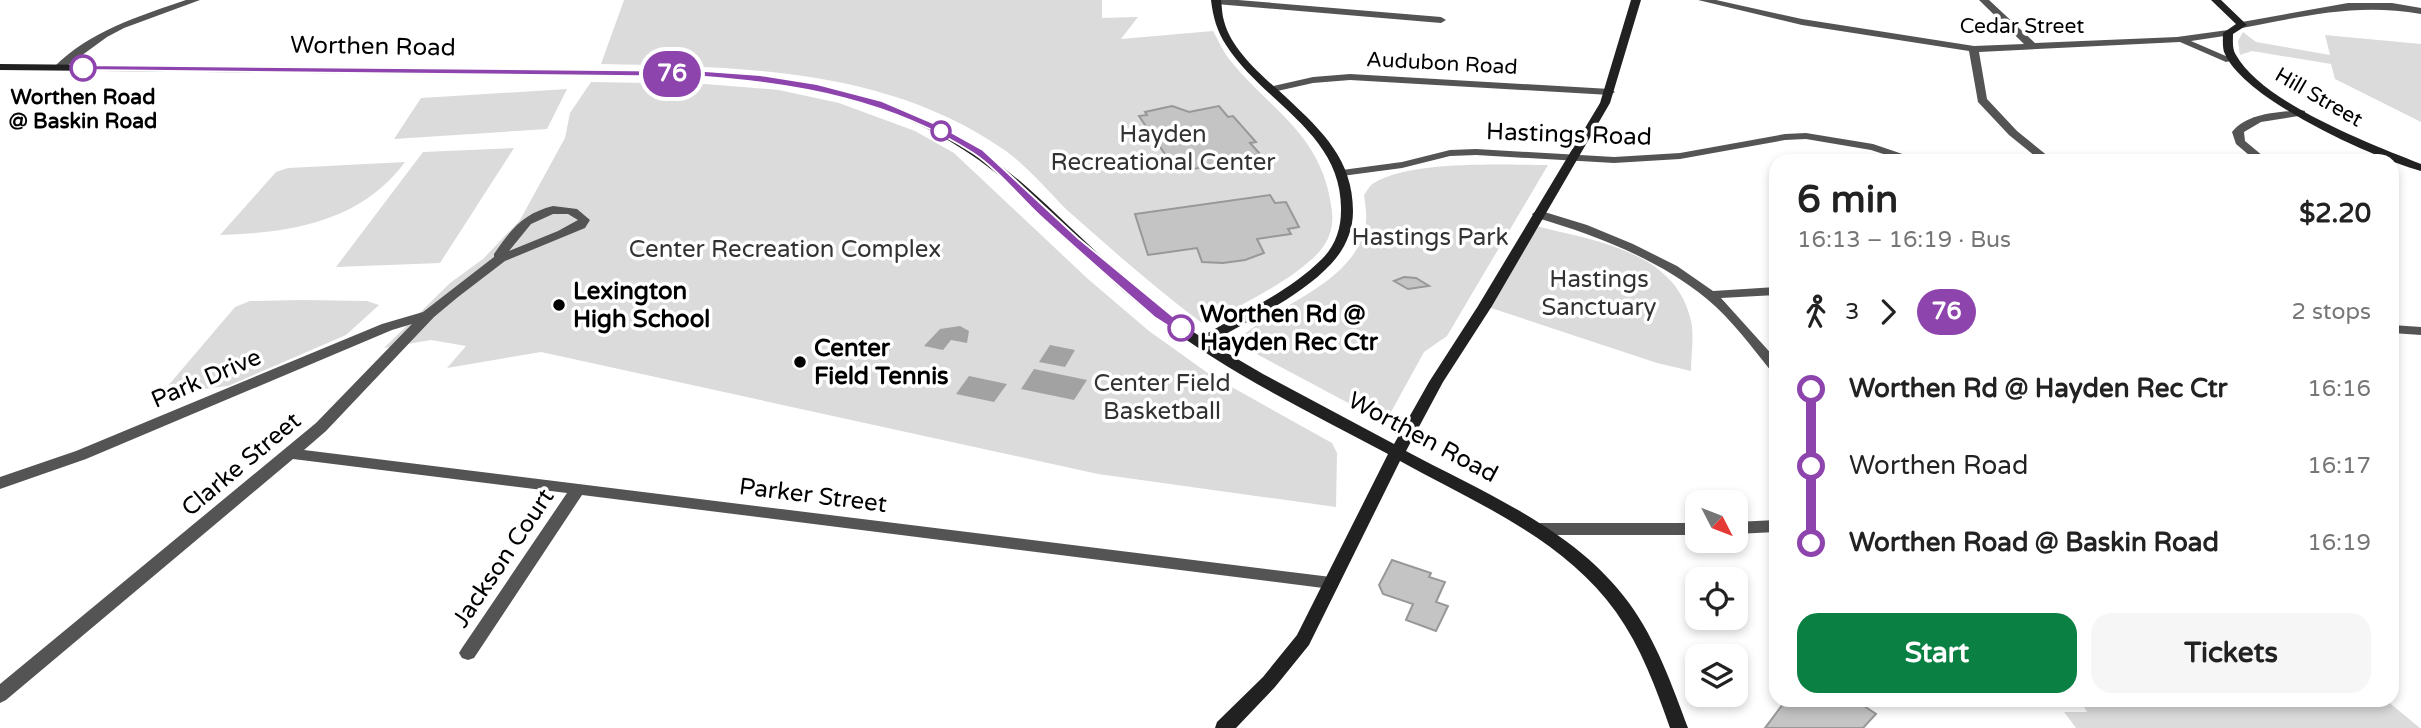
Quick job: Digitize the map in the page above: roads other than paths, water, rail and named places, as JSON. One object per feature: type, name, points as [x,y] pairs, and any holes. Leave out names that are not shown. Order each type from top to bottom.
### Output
[{"type":"main road","points":[[1224,728],[1269,682],[1303,640],[1381,483],[1436,382],[1485,306],[1610,92],[1636,0]]},
{"type":"main road","points":[[2216,0],[2242,25]]},
{"type":"main road","points":[[1202,342],[1310,275],[1334,253],[1343,239],[1346,225],[1346,194],[1336,159],[1317,134],[1245,63],[1224,35],[1215,13],[1216,1]]},
{"type":"main road","name":"Cedar Street","points":[[2228,33],[2242,25]]},
{"type":"main road","points":[[2228,33],[2225,46],[2230,60]]},
{"type":"main road","name":"Hill Street","points":[[2230,60],[2259,85],[2301,113],[2387,154]]},
{"type":"main road","name":"Worthen Road","points":[[0,67],[705,74],[760,78],[817,87],[878,103],[934,127],[979,152],[1159,314],[1249,374],[1537,529],[1577,558],[1621,606],[1654,663],[1679,728]]},
{"type":"main road","name":"Hill Street","points":[[2399,159],[2421,168]]},
{"type":"street","points":[[59,67],[121,26],[195,0]]},
{"type":"street","name":"Cedar Street","points":[[1703,0],[1814,24],[1975,49],[2177,40],[2228,33]]},
{"type":"street","points":[[1984,0],[2033,47]]},
{"type":"street","points":[[2420,0],[2421,9]]},
{"type":"street","points":[[1216,1],[1441,20]]},
{"type":"street","name":"Cedar Street","points":[[2242,25],[2348,6],[2421,9]]},
{"type":"street","name":"Cedar Street","points":[[2177,40],[2230,60]]},
{"type":"street","points":[[1975,49],[1982,100],[2012,133],[2039,154]]},
{"type":"street","name":"Audubon Road","points":[[1273,89],[1313,80],[1357,77],[1610,92]]},
{"type":"street","points":[[2255,154],[2240,142],[2238,132],[2242,125],[2301,113]]},
{"type":"street","name":"Hastings Road","points":[[1342,173],[1373,170],[1463,152],[1614,160],[1680,156],[1785,137],[1806,136],[1873,147],[1895,154]]},
{"type":"street","name":"Clarke Street","points":[[0,695],[321,427],[429,314],[501,258],[562,234],[581,225],[584,220],[580,215],[566,210],[536,213],[512,237],[499,254],[501,258]]},
{"type":"street","points":[[1538,214],[1609,237],[1710,295],[1748,333],[1769,359]]},
{"type":"street","points":[[1710,295],[1769,291]]},
{"type":"street","name":"Park Drive","points":[[0,483],[81,455],[387,327],[429,314]]},
{"type":"street","points":[[2399,329],[2421,331]]},
{"type":"street","name":"Parker Street","points":[[289,453],[1331,583]]},
{"type":"street","name":"Jackson Court","points":[[468,653],[578,489]]},
{"type":"street","points":[[1748,527],[1769,526]]},
{"type":"street","points":[[1537,529],[1685,528]]},
{"type":"place","name":"Worthen Road @ Baskin Road","points":[[83,68]]},
{"type":"place","name":"Lexington High School","points":[[559,305]]},
{"type":"place","name":"Worthen Rd @ Hayden Rec Ctr","points":[[1181,328]]},
{"type":"place","name":"Center Field Tennis","points":[[800,362]]},
{"type":"park label","name":"Hayden Recreational Center","points":[[1163,148]]},
{"type":"park label","name":"Hastings Park","points":[[1430,237]]},
{"type":"park label","name":"Center Recreation Complex","points":[[785,249]]},
{"type":"park label","name":"Hastings Sanctuary","points":[[1599,293]]},
{"type":"park label","name":"Center Field Basketball","points":[[1162,397]]}]
